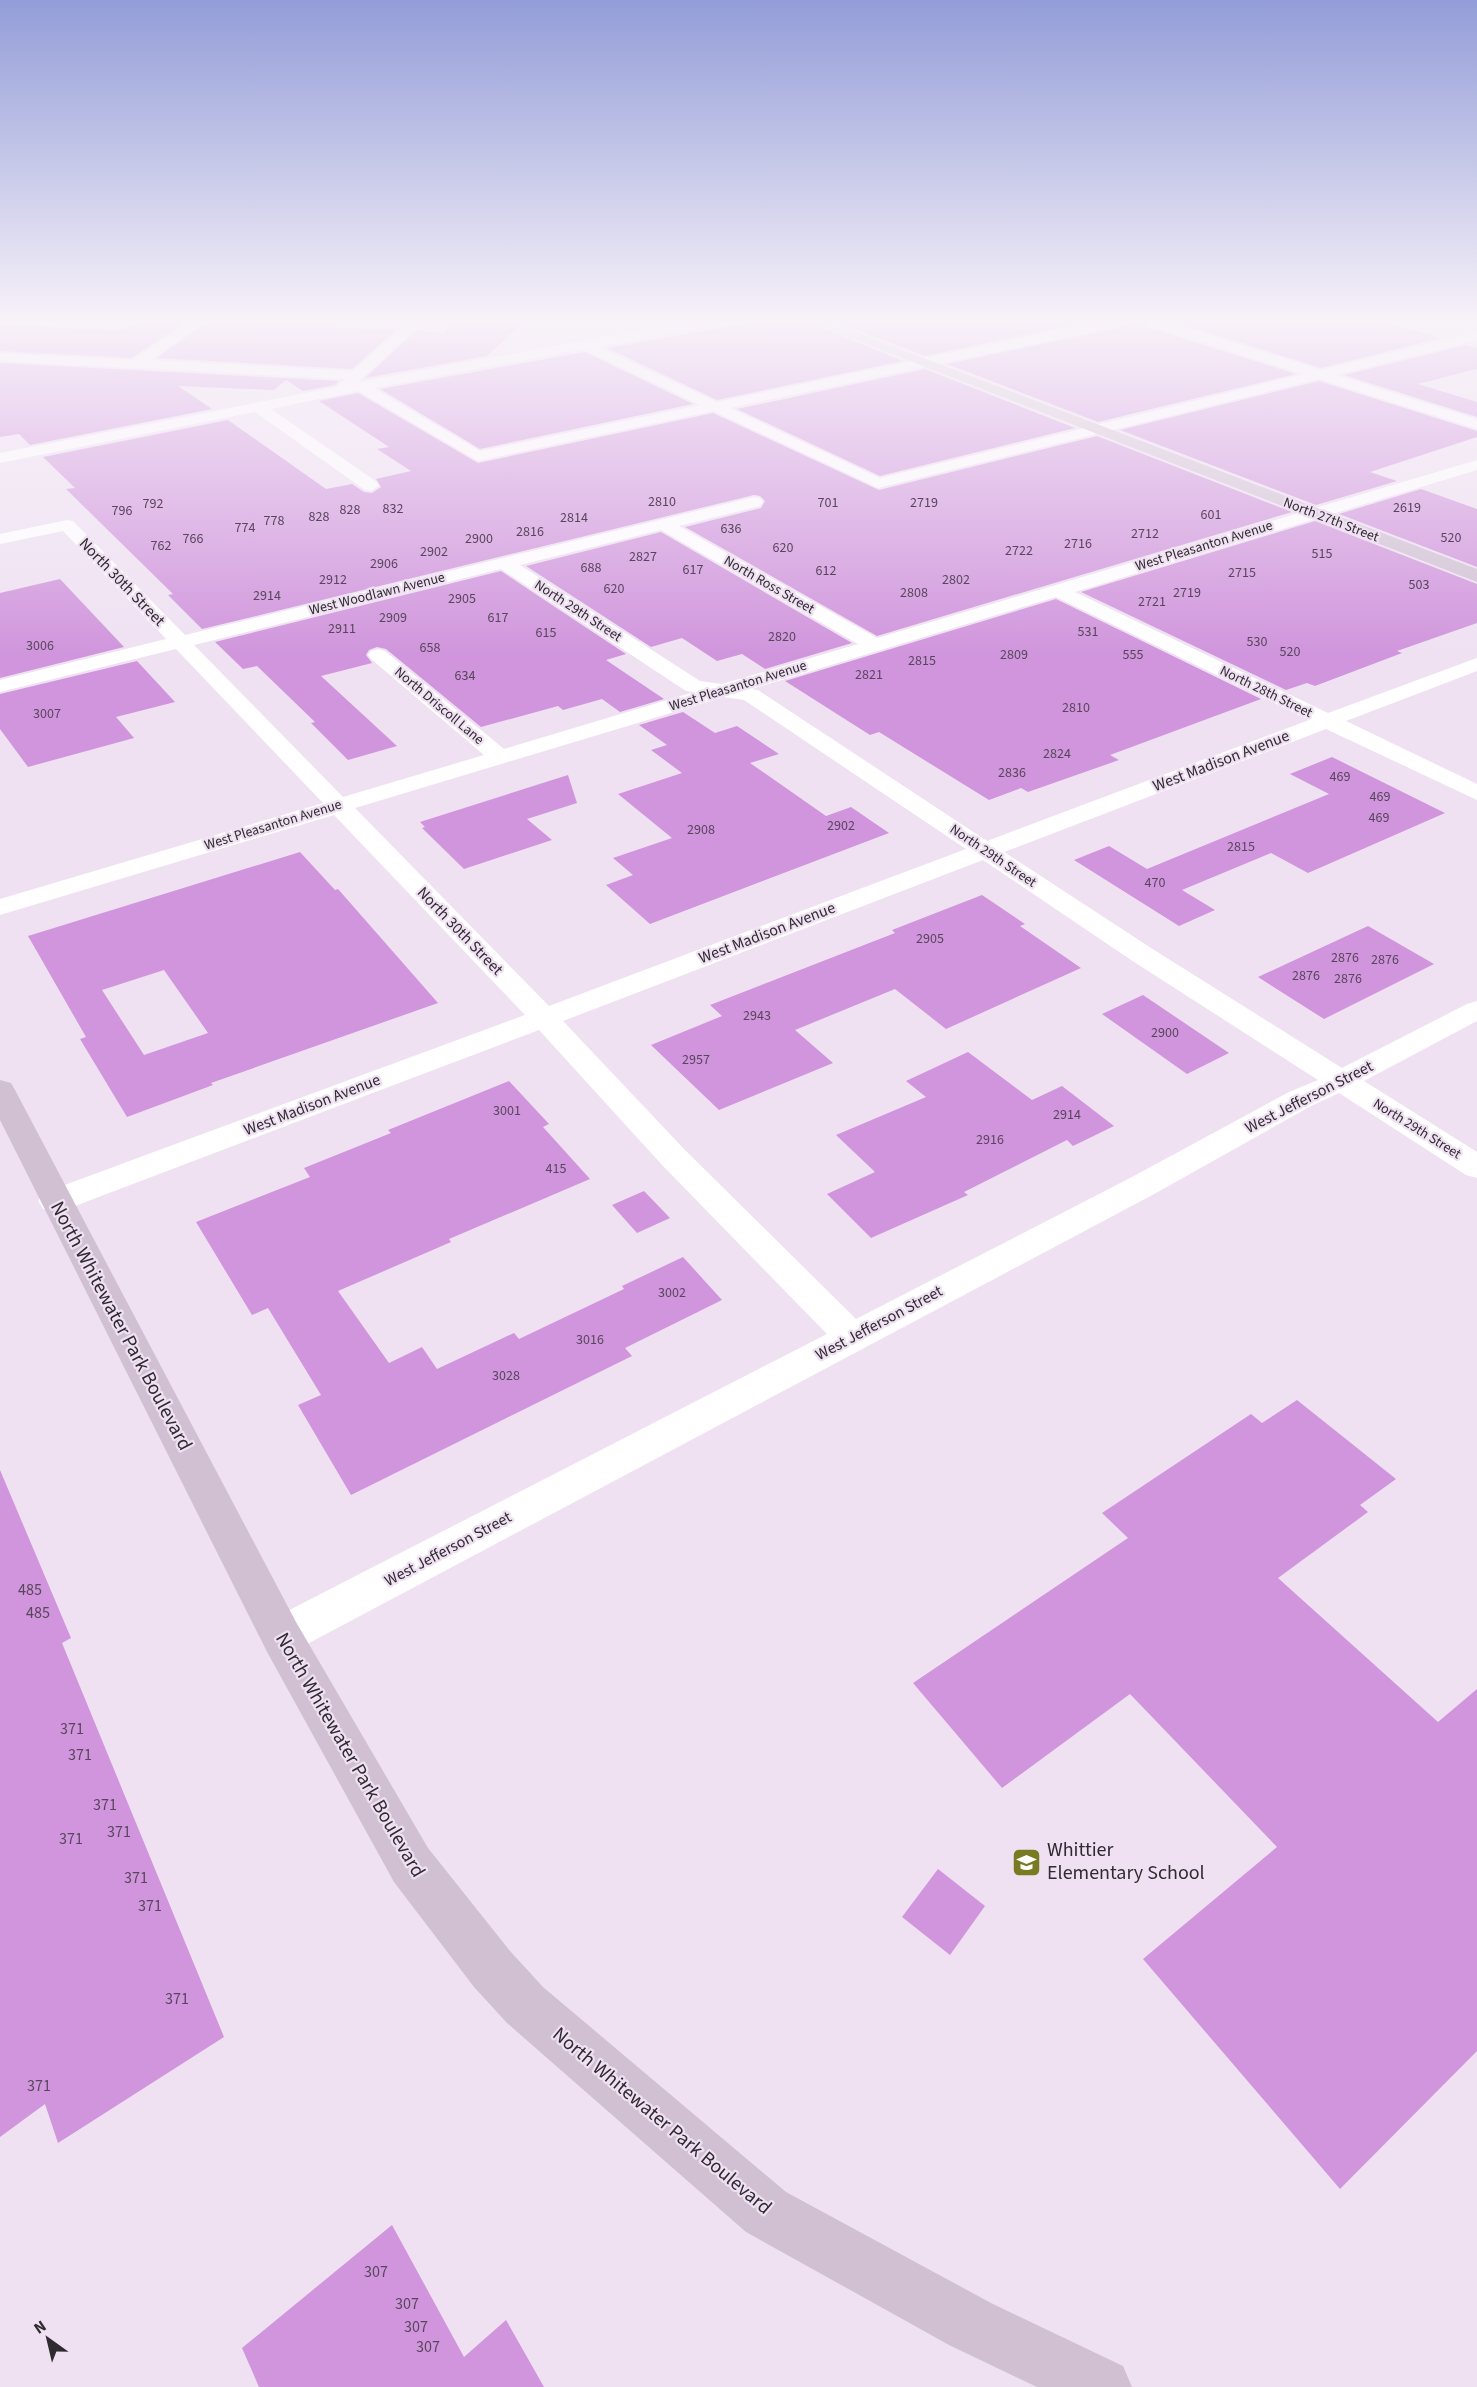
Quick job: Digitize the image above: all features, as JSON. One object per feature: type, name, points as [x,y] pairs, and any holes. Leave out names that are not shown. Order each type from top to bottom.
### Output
[{"type":"street","points":[[0,458],[122,433]]},
{"type":"street","points":[[296,433],[371,486]]},
{"type":"street","points":[[442,433],[478,456],[585,433]]},
{"type":"street","points":[[773,433],[878,483],[1083,433]]},
{"type":"street","name":"North 27th Street","points":[[1106,433],[1477,576]]},
{"type":"street","name":"West Pleasanton Avenue","points":[[0,907],[1477,465]]},
{"type":"street","name":"West Woodlawn Avenue","points":[[0,686],[754,502]]},
{"type":"street","name":"North Ross Street","points":[[663,524],[875,645]]},
{"type":"street","name":"North 30th Street","points":[[0,539],[67,525],[544,1018],[674,1158],[852,1337]]},
{"type":"street","name":"North 29th Street","points":[[504,563],[694,686],[750,695],[984,851],[1477,1167]]},
{"type":"street","name":"North 28th Street","points":[[1056,590],[1477,793]]},
{"type":"street","name":"North Driscoll Lane","points":[[378,655],[500,757]]},
{"type":"street","name":"West Madison Avenue","points":[[55,1201],[1477,664]]},
{"type":"street","name":"West Jefferson Street","points":[[281,1636],[1144,1185],[1300,1099],[1341,1081],[1477,1010]]},
{"type":"street","name":"North Whitewater Park Boulevard","points":[[0,1090],[55,1201],[281,1636],[411,1865],[492,1969],[525,2005],[766,2212],[970,2324],[1102,2387]]},
{"type":"building","points":[[0,433],[89,433],[30,445],[19,434],[0,437]]},
{"type":"building","points":[[161,433],[247,433],[326,489],[352,484],[364,492],[372,493],[381,487],[376,479],[411,471],[377,449],[389,447],[368,433],[427,433],[478,463],[617,433],[757,433],[879,490],[1097,436],[1292,512],[877,636],[685,527],[761,508],[765,501],[760,496],[754,495],[202,629],[168,595],[173,594],[66,489],[75,488],[43,457]]},
{"type":"building","points":[[454,433],[554,433],[480,449]]},
{"type":"building","points":[[789,433],[1053,433],[880,476]]},
{"type":"building","points":[[1129,433],[1477,433],[1477,437],[1370,472],[1397,481],[1316,505]]},
{"type":"building","points":[[1421,489],[1477,509],[1477,567],[1339,514]]},
{"type":"building","points":[[1315,521],[1477,584],[1477,623],[1397,651],[1402,653],[1315,686],[1307,683],[1286,690],[1081,592]]},
{"type":"building","points":[[661,532],[852,643],[765,669],[742,654],[717,661],[682,638],[651,647],[526,566]]},
{"type":"building","points":[[501,571],[626,654],[606,660],[664,699],[620,712],[602,699],[563,710],[558,706],[481,727],[386,649],[377,647],[369,650],[366,655],[372,663],[321,676],[397,746],[348,760],[311,723],[315,722],[257,666],[243,669],[215,642]]},
{"type":"building","points":[[60,579],[124,647],[0,678],[0,593]]},
{"type":"building","points":[[1056,599],[1261,699],[1110,755],[1119,760],[1028,792],[1021,788],[989,800],[879,732],[870,735],[785,681]]},
{"type":"building","points":[[137,661],[175,702],[116,717],[134,738],[28,767],[0,729],[0,694]]},
{"type":"building","points":[[683,712],[715,733],[737,726],[779,754],[750,763],[826,816],[851,807],[889,833],[650,924],[606,885],[633,875],[613,858],[672,838],[618,794],[682,773],[651,750],[667,745],[639,725]]},
{"type":"building","points":[[1332,757],[1445,813],[1308,873],[1271,853],[1182,890],[1215,910],[1179,926],[1074,860],[1109,846],[1147,869],[1329,794],[1290,774]]},
{"type":"building","points":[[568,775],[577,803],[527,819],[552,840],[464,869],[422,828],[425,827],[420,822]]},
{"type":"building","points":[[300,852],[335,890],[338,889],[438,1003],[211,1083],[213,1085],[127,1117],[80,1039],[86,1037],[28,936]],"holes":[[[164,970],[208,1033],[144,1055],[102,990]]]},
{"type":"building","points":[[982,895],[1025,924],[1020,926],[1081,968],[946,1029],[895,989],[795,1030],[833,1063],[719,1110],[651,1045],[722,1016],[710,1005],[895,933],[892,930]]},
{"type":"building","points":[[1368,926],[1434,964],[1324,1019],[1258,977]]},
{"type":"building","points":[[1143,995],[1229,1053],[1187,1074],[1102,1014]]},
{"type":"building","points":[[968,1052],[1032,1100],[1062,1086],[1114,1126],[1073,1146],[1067,1140],[964,1192],[968,1195],[871,1238],[827,1194],[875,1172],[836,1135],[926,1097],[906,1081]]},
{"type":"building","points":[[509,1081],[549,1124],[543,1127],[590,1179],[449,1239],[451,1242],[338,1291],[389,1363],[422,1347],[437,1369],[514,1333],[519,1339],[624,1289],[622,1286],[683,1257],[722,1300],[625,1348],[632,1356],[351,1495],[298,1405],[321,1395],[268,1308],[252,1315],[196,1222],[310,1177],[304,1168],[391,1133],[388,1130]]},
{"type":"building","points":[[644,1191],[670,1218],[637,1233],[612,1205]]},
{"type":"building","points":[[1297,1400],[1396,1479],[1360,1505],[1368,1512],[1278,1578],[1438,1722],[1477,1689],[1477,2051],[1340,2189],[1143,1959],[1277,1847],[1130,1694],[1002,1788],[913,1683],[1128,1538],[1102,1513],[1251,1414],[1262,1423]]},
{"type":"building","points":[[0,1470],[71,1638],[62,1643],[224,2037],[58,2143],[45,2104],[0,2137]]},
{"type":"building","points":[[938,1869],[985,1906],[950,1955],[902,1917]]},
{"type":"building","points":[[392,2225],[464,2357],[506,2320],[544,2387],[259,2387],[242,2348]]},
{"type":"place","name":"Whittier Elementary School","points":[[1026,1862]]}]
